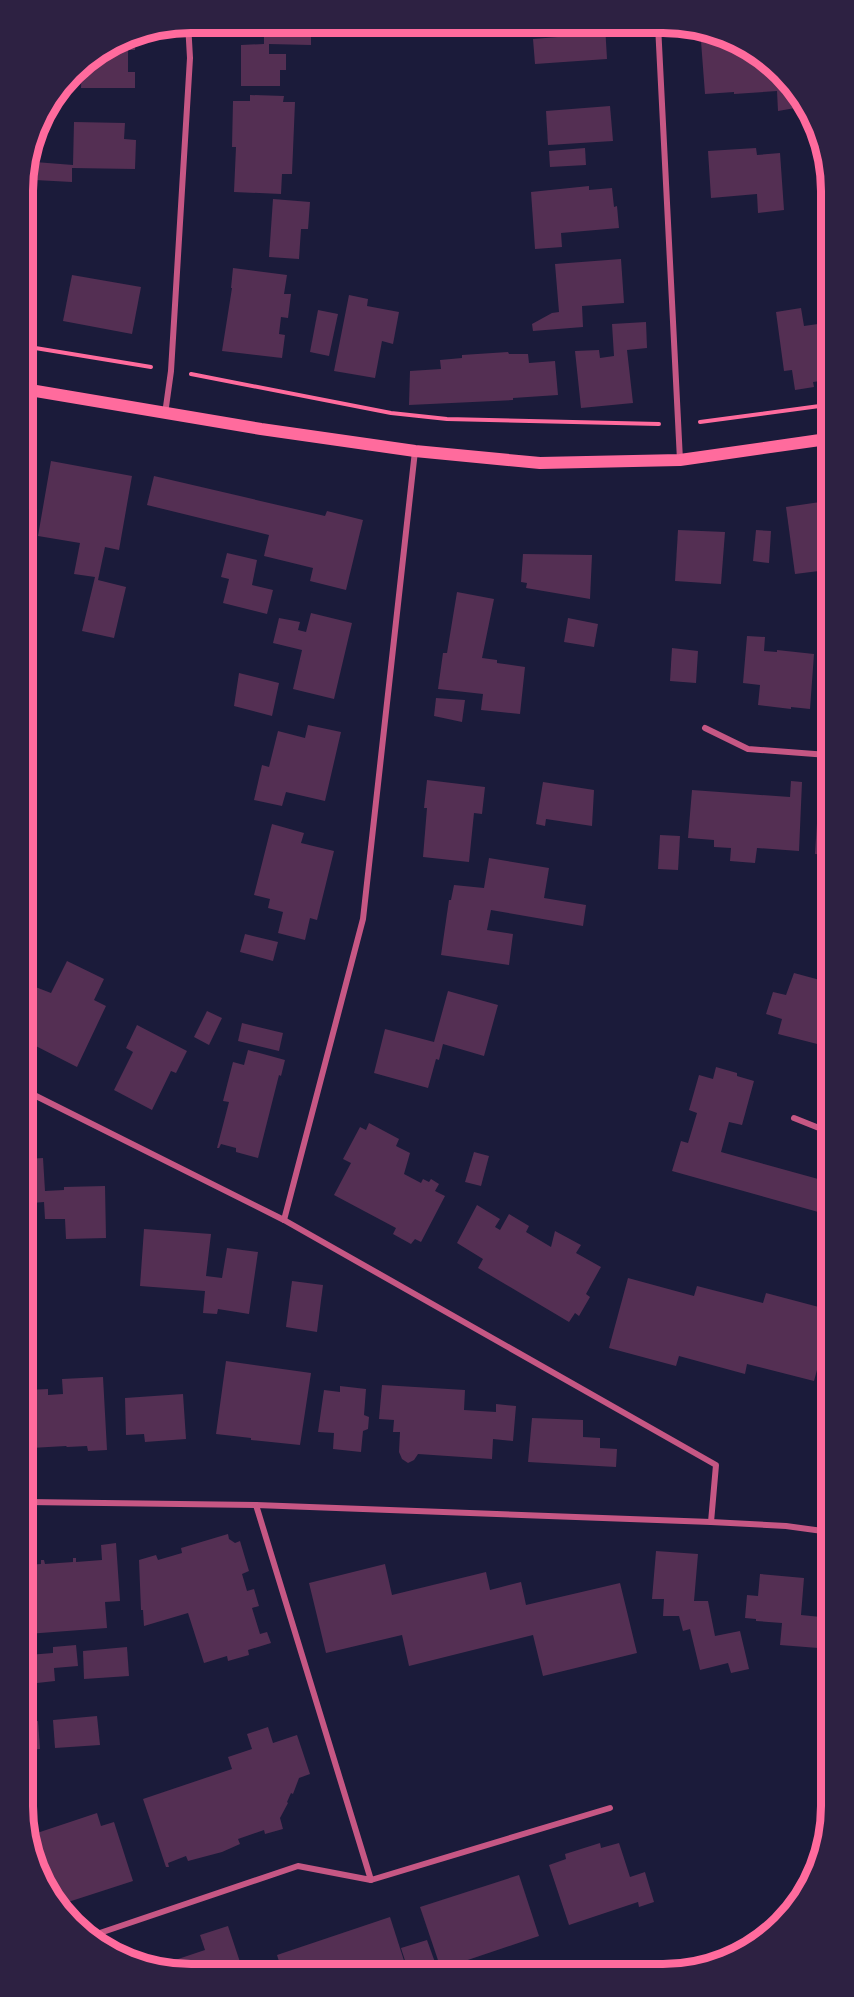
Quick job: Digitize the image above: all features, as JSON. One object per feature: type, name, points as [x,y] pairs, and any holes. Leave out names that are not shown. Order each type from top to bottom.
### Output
[{"type":"main road","points":[[33,391],[165,414],[415,451],[540,462],[680,460],[821,440]]},
{"type":"street","points":[[165,414],[171,370],[190,58],[189,33]]},
{"type":"street","points":[[658,33],[680,460]]},
{"type":"street","points":[[284,1220],[363,919],[415,451]]},
{"type":"street","points":[[705,728],[747,749],[821,754]]},
{"type":"street","points":[[33,1094],[284,1220],[716,1465],[711,1522]]},
{"type":"street","points":[[794,1118],[821,1129]]},
{"type":"street","points":[[33,1503],[256,1505],[711,1522],[786,1526],[821,1532]]},
{"type":"street","points":[[256,1505],[371,1880]]},
{"type":"street","points":[[97,1933],[298,1866],[371,1880],[610,1809]]},
{"type":"path","points":[[33,348],[171,370],[391,413],[436,418],[677,424],[821,406]]},
{"type":"building","points":[[264,33],[311,33],[311,45],[269,44],[269,54],[286,54],[286,70],[280,70],[280,86],[241,86],[241,45],[264,44]]},
{"type":"building","points":[[558,33],[605,33],[607,59],[535,64],[533,39],[558,37]]},
{"type":"building","points":[[701,38],[733,49],[751,60],[775,79],[797,108],[778,111],[777,91],[705,94]]},
{"type":"building","points":[[135,43],[135,50],[128,50],[128,72],[135,72],[135,88],[81,88],[81,77],[103,60]]},
{"type":"building","points":[[250,95],[284,96],[283,102],[295,102],[292,174],[282,174],[281,194],[234,192],[236,147],[232,147],[233,101],[250,101]]},
{"type":"building","points":[[610,106],[613,141],[548,145],[546,111]]},
{"type":"building","points":[[74,122],[125,123],[124,139],[136,140],[135,169],[72,168],[72,182],[35,180],[36,162],[73,165]]},
{"type":"building","points":[[585,148],[586,165],[550,167],[549,151]]},
{"type":"building","points":[[756,148],[757,155],[780,153],[784,210],[758,213],[757,194],[711,198],[708,151]]},
{"type":"building","points":[[589,186],[589,190],[612,188],[614,207],[617,206],[619,228],[561,233],[562,247],[535,249],[531,192]]},
{"type":"building","points":[[273,199],[310,202],[308,229],[301,229],[299,259],[269,257]]},
{"type":"building","points":[[621,259],[624,303],[582,306],[583,327],[533,331],[532,324],[552,313],[559,312],[555,264]]},
{"type":"building","points":[[233,268],[287,275],[284,294],[291,294],[288,318],[281,317],[279,334],[285,335],[282,358],[222,351]]},
{"type":"building","points":[[72,275],[141,287],[132,334],[63,321]]},
{"type":"building","points":[[349,295],[368,299],[367,306],[399,312],[393,344],[382,341],[375,378],[334,371]]},
{"type":"building","points":[[801,308],[804,326],[821,324],[821,381],[813,382],[814,387],[795,390],[792,370],[784,371],[776,312]]},
{"type":"building","points":[[318,310],[338,314],[329,356],[310,352]]},
{"type":"building","points":[[646,322],[647,348],[627,350],[633,403],[581,408],[575,351],[599,350],[600,358],[614,356],[612,324]]},
{"type":"building","points":[[508,352],[509,354],[528,354],[529,363],[555,361],[558,395],[513,398],[513,400],[409,405],[410,371],[441,369],[440,360],[462,358],[462,355]]},
{"type":"building","points":[[51,461],[132,476],[119,550],[105,547],[98,580],[126,587],[114,638],[82,631],[95,577],[74,574],[80,543],[38,536]]},
{"type":"building","points":[[154,476],[325,516],[327,511],[363,520],[346,590],[310,581],[313,568],[264,556],[269,535],[147,505]]},
{"type":"building","points":[[821,502],[821,571],[795,574],[786,507]]},
{"type":"building","points":[[678,530],[725,532],[721,584],[675,581]]},
{"type":"building","points":[[756,530],[771,531],[769,563],[753,561]]},
{"type":"building","points":[[227,553],[257,560],[252,585],[273,590],[267,614],[223,603],[229,579],[221,577]]},
{"type":"building","points":[[523,554],[592,555],[590,599],[526,588],[527,583],[521,582]]},
{"type":"building","points":[[457,592],[494,599],[482,658],[497,660],[497,663],[525,667],[520,714],[481,710],[483,694],[438,689],[443,653],[447,653]]},
{"type":"building","points":[[311,613],[352,623],[334,699],[293,689],[302,650],[273,643],[279,618],[300,622],[298,630],[306,632]]},
{"type":"building","points":[[568,618],[598,624],[594,647],[564,642]]},
{"type":"building","points":[[747,636],[765,637],[764,651],[814,654],[810,709],[758,705],[760,685],[743,683]]},
{"type":"building","points":[[672,648],[698,651],[696,683],[670,681]]},
{"type":"building","points":[[239,673],[279,683],[272,716],[234,706]]},
{"type":"building","points":[[436,698],[465,700],[462,722],[434,716]]},
{"type":"building","points":[[308,725],[341,732],[325,801],[286,792],[282,806],[254,800],[262,765],[269,767],[278,731],[305,738]]},
{"type":"building","points":[[427,780],[485,787],[482,814],[474,813],[469,862],[423,857]]},
{"type":"building","points":[[791,781],[802,782],[799,851],[757,848],[755,863],[730,861],[731,848],[714,847],[714,840],[688,838],[692,790],[790,797]]},
{"type":"building","points":[[543,782],[594,790],[592,826],[546,819],[545,826],[536,824]]},
{"type":"building","points":[[817,823],[821,823],[821,854],[815,854]]},
{"type":"building","points":[[272,824],[304,833],[301,843],[334,851],[317,920],[310,918],[305,940],[278,933],[283,912],[268,908],[270,899],[254,895]]},
{"type":"building","points":[[660,835],[680,836],[678,870],[658,869]]},
{"type":"building","points":[[489,858],[549,868],[544,898],[586,905],[583,926],[491,910],[487,930],[513,934],[509,965],[441,955],[449,900],[451,900],[454,885],[484,888]]},
{"type":"building","points":[[245,934],[278,942],[273,961],[240,952]]},
{"type":"building","points":[[67,961],[104,979],[94,1000],[106,1006],[77,1067],[33,1045],[33,986],[51,993]]},
{"type":"building","points":[[794,973],[820,980],[818,988],[821,989],[821,1045],[778,1034],[782,1019],[766,1014],[773,992],[786,995]]},
{"type":"building","points":[[448,991],[498,1005],[484,1056],[443,1044],[428,1088],[374,1073],[385,1029],[434,1042]]},
{"type":"building","points":[[207,1011],[222,1018],[209,1045],[194,1037]]},
{"type":"building","points":[[242,1023],[283,1033],[279,1051],[238,1041]]},
{"type":"building","points":[[137,1025],[187,1051],[176,1073],[171,1071],[152,1110],[114,1090],[133,1052],[126,1048]]},
{"type":"building","points":[[248,1050],[285,1060],[281,1076],[279,1075],[258,1158],[236,1152],[236,1148],[221,1144],[217,1148],[229,1102],[223,1101],[233,1062],[244,1065]]},
{"type":"building","points":[[716,1067],[754,1081],[742,1125],[729,1122],[721,1152],[821,1180],[821,1213],[672,1171],[681,1141],[688,1143],[697,1113],[689,1110],[699,1075],[713,1079]]},
{"type":"building","points":[[369,1123],[399,1139],[396,1146],[410,1153],[404,1174],[421,1183],[423,1179],[429,1182],[431,1179],[439,1184],[435,1191],[445,1196],[421,1242],[415,1239],[411,1244],[393,1234],[396,1228],[334,1195],[351,1163],[343,1159],[360,1127],[366,1130]]},
{"type":"building","points":[[474,1152],[489,1156],[481,1186],[465,1182]]},
{"type":"building","points":[[43,1158],[45,1191],[64,1190],[64,1187],[105,1186],[106,1238],[66,1239],[65,1219],[45,1219],[44,1202],[33,1203],[33,1159]]},
{"type":"building","points":[[477,1205],[500,1219],[495,1227],[500,1230],[509,1214],[529,1226],[526,1232],[551,1247],[555,1231],[581,1245],[576,1253],[601,1267],[586,1294],[590,1297],[579,1316],[575,1313],[569,1322],[478,1268],[483,1259],[457,1243]]},
{"type":"building","points":[[144,1229],[211,1234],[206,1276],[222,1278],[227,1248],[258,1252],[249,1314],[218,1309],[217,1314],[203,1313],[205,1291],[140,1286]]},
{"type":"building","points":[[628,1278],[694,1296],[697,1286],[763,1303],[766,1293],[821,1308],[821,1355],[814,1381],[747,1364],[745,1374],[679,1356],[676,1366],[609,1348]]},
{"type":"building","points":[[292,1281],[323,1285],[317,1332],[286,1327]]},
{"type":"building","points":[[226,1361],[311,1373],[300,1445],[216,1434]]},
{"type":"building","points":[[103,1377],[107,1450],[88,1451],[87,1446],[33,1448],[33,1390],[48,1389],[48,1395],[63,1394],[62,1379]]},
{"type":"building","points":[[382,1385],[465,1390],[464,1410],[496,1412],[496,1404],[516,1406],[513,1441],[493,1439],[492,1459],[418,1454],[408,1463],[402,1459],[399,1452],[400,1432],[393,1432],[394,1420],[379,1419]]},
{"type":"building","points":[[340,1386],[366,1389],[364,1415],[369,1417],[368,1429],[363,1431],[361,1452],[333,1449],[334,1433],[318,1432],[324,1390],[340,1392]]},
{"type":"building","points":[[183,1394],[186,1439],[145,1442],[144,1434],[126,1435],[125,1398]]},
{"type":"building","points":[[532,1418],[583,1420],[583,1437],[600,1438],[600,1448],[617,1449],[616,1467],[528,1462]]},
{"type":"building","points":[[817,1457],[821,1458],[821,1481],[817,1469]]},
{"type":"building","points":[[228,1534],[229,1539],[235,1543],[240,1541],[249,1571],[242,1574],[247,1591],[254,1589],[259,1606],[252,1608],[260,1634],[267,1632],[271,1643],[248,1650],[249,1655],[228,1661],[227,1656],[204,1663],[188,1613],[144,1626],[139,1560],[156,1555],[158,1560],[182,1553],[181,1548]]},
{"type":"building","points":[[116,1543],[120,1601],[105,1602],[107,1628],[33,1634],[33,1565],[41,1564],[41,1560],[44,1560],[45,1564],[73,1562],[73,1558],[76,1558],[76,1562],[102,1560],[101,1545]]},
{"type":"building","points":[[656,1551],[698,1554],[694,1601],[708,1601],[715,1636],[740,1631],[749,1669],[731,1673],[728,1663],[700,1670],[690,1629],[683,1631],[679,1616],[663,1616],[664,1599],[652,1599]]},
{"type":"building","points":[[385,1564],[392,1595],[486,1572],[490,1590],[521,1582],[526,1605],[620,1583],[637,1653],[543,1676],[533,1635],[409,1666],[402,1635],[326,1653],[309,1583]]},
{"type":"building","points":[[760,1574],[804,1578],[801,1615],[821,1617],[821,1648],[780,1645],[782,1623],[745,1618],[747,1595],[758,1596]]},
{"type":"building","points":[[76,1645],[78,1666],[54,1668],[55,1681],[33,1683],[33,1655],[53,1653],[53,1647]]},
{"type":"building","points":[[127,1647],[129,1676],[84,1679],[83,1651]]},
{"type":"building","points":[[97,1716],[100,1745],[55,1748],[53,1720]]},
{"type":"building","points":[[38,1721],[40,1749],[33,1750],[33,1722]]},
{"type":"building","points":[[268,1727],[273,1743],[297,1735],[310,1774],[299,1778],[293,1794],[291,1793],[280,1818],[283,1829],[265,1834],[264,1830],[238,1839],[240,1844],[222,1852],[188,1861],[186,1856],[168,1863],[169,1867],[166,1867],[143,1799],[232,1769],[228,1757],[252,1749],[247,1734]]},
{"type":"building","points":[[97,1813],[101,1826],[114,1822],[133,1881],[66,1903],[45,1867],[35,1834]]},
{"type":"building","points":[[600,1843],[601,1848],[619,1843],[630,1877],[645,1872],[654,1902],[639,1907],[638,1902],[569,1925],[549,1865],[566,1859],[565,1854]]},
{"type":"building","points":[[519,1875],[539,1936],[456,1964],[439,1964],[420,1907]]},
{"type":"building","points":[[390,1917],[405,1964],[280,1964],[277,1955]]},
{"type":"building","points":[[228,1926],[241,1964],[168,1962],[205,1950],[200,1935]]},
{"type":"building","points":[[427,1940],[436,1964],[406,1964],[401,1948]]}]
